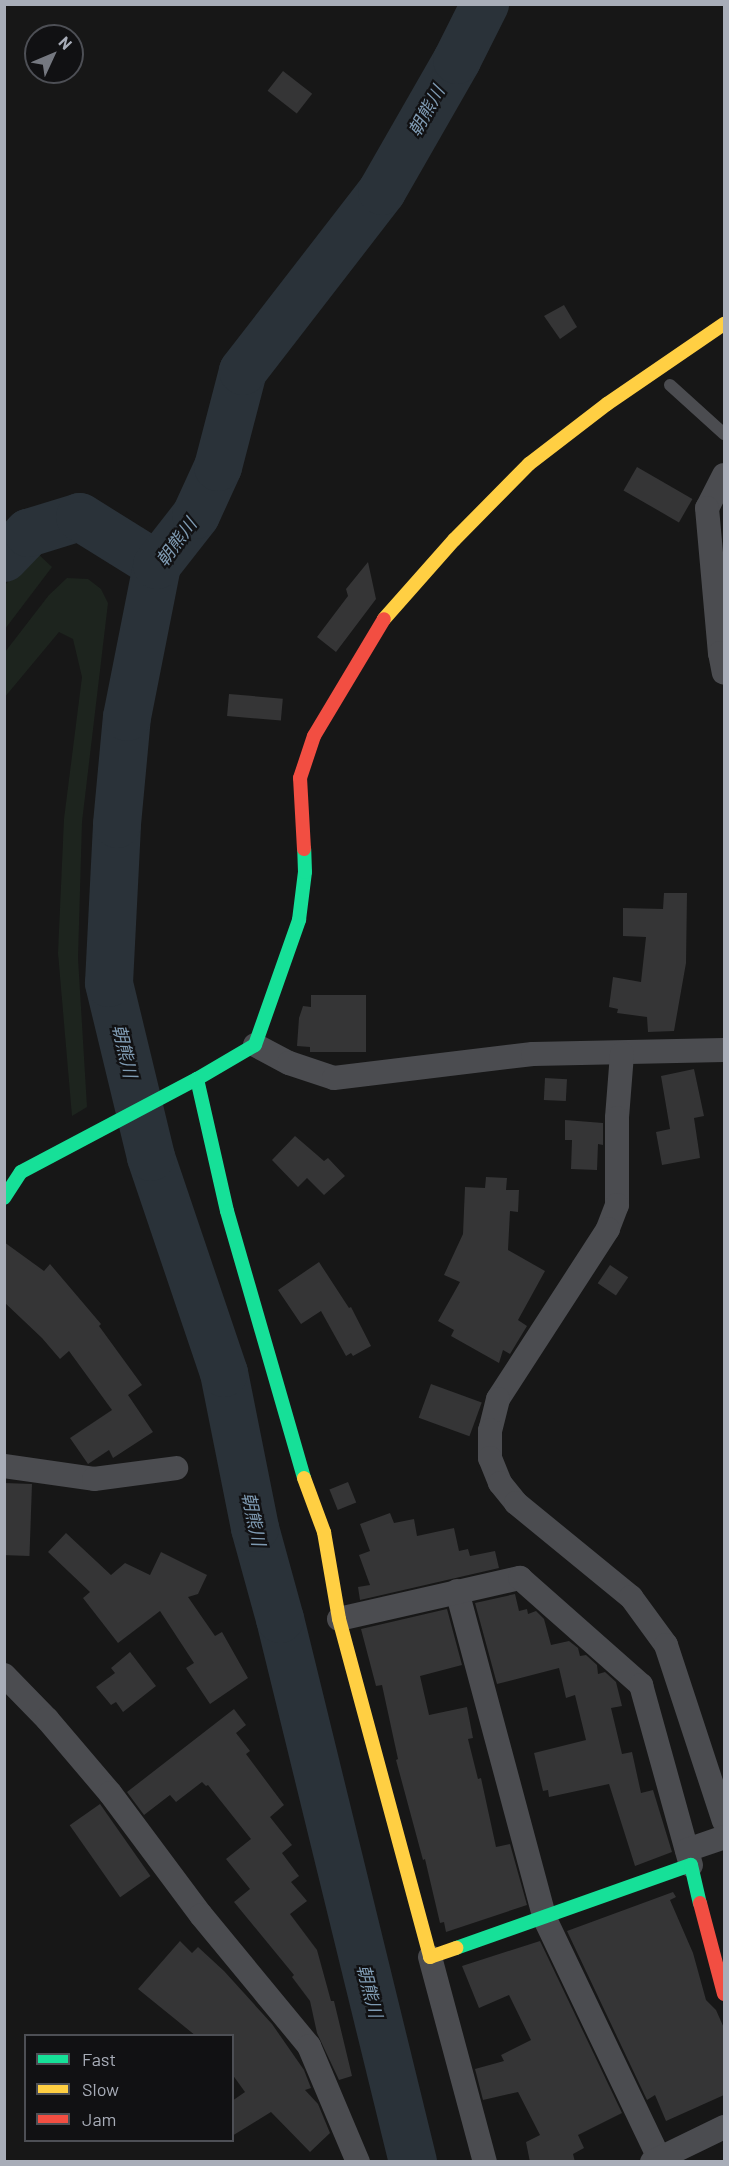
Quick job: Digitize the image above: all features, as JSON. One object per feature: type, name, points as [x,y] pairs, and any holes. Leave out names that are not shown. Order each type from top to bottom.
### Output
[{"type":"street","points":[[4,1198],[21,1172],[197,1079],[255,1045],[299,920],[305,872],[300,778],[315,736],[367,644],[387,614],[454,540],[529,464],[607,404],[724,325]]},
{"type":"street","points":[[724,475],[707,508],[720,653],[724,673]]},
{"type":"street","points":[[255,1045],[290,1063],[334,1078],[533,1054],[622,1054],[724,1050]]},
{"type":"street","points":[[622,1054],[617,1118],[617,1204],[608,1229],[498,1399],[490,1430],[490,1458],[500,1483],[516,1503],[631,1597],[666,1645],[724,1821]]},
{"type":"street","points":[[197,1079],[227,1211],[299,1464],[324,1532],[339,1619],[485,2162]]},
{"type":"street","points":[[4,1466],[94,1479],[176,1468]]},
{"type":"street","points":[[339,1619],[520,1578],[641,1685],[724,1994]]},
{"type":"street","points":[[457,1592],[545,1919],[655,2160],[724,2127]]},
{"type":"street","points":[[4,1675],[47,1719],[110,1793],[201,1915],[309,2046],[358,2162]]},
{"type":"street","points":[[430,1957],[545,1919],[688,1857],[724,1837]]},
{"type":"lane","points":[[670,385],[724,434]]},
{"type":"shaded area","points":[[36,552],[52,567],[5,629],[5,585]]},
{"type":"shaded area","points":[[67,578],[88,579],[101,589],[108,603],[82,822],[78,958],[87,1107],[72,1116],[58,953],[64,819],[82,677],[73,639],[59,632],[4,698],[5,652],[49,595]]},
{"type":"building","points":[[283,71],[312,94],[297,113],[268,91]]},
{"type":"building","points":[[564,305],[577,327],[560,339],[544,316]]},
{"type":"building","points":[[637,467],[692,499],[679,522],[624,490]]},
{"type":"building","points":[[368,562],[376,599],[336,652],[317,637],[348,596],[346,589]]},
{"type":"building","points":[[229,694],[283,699],[281,721],[227,716]]},
{"type":"building","points":[[664,893],[687,893],[686,963],[674,1031],[648,1032],[647,1017],[617,1013],[618,1009],[609,1007],[613,977],[641,982],[646,937],[623,936],[623,908],[663,909]]},
{"type":"building","points":[[311,995],[366,995],[366,1052],[310,1052],[310,1047],[297,1046],[299,1018],[303,1006],[311,1007]]},
{"type":"building","points":[[694,1069],[704,1116],[694,1118],[700,1158],[662,1165],[656,1132],[670,1129],[661,1076]]},
{"type":"building","points":[[545,1078],[567,1079],[566,1101],[544,1100]]},
{"type":"building","points":[[565,1120],[603,1123],[603,1145],[598,1144],[597,1170],[571,1169],[572,1140],[565,1140]]},
{"type":"building","points":[[295,1136],[324,1161],[328,1158],[345,1176],[324,1195],[307,1178],[298,1187],[272,1160]]},
{"type":"building","points":[[486,1177],[507,1178],[506,1190],[519,1190],[518,1212],[510,1211],[508,1250],[545,1271],[518,1320],[527,1326],[510,1354],[503,1350],[499,1363],[451,1336],[454,1330],[438,1321],[460,1282],[444,1275],[463,1234],[465,1187],[485,1188]]},
{"type":"building","points":[[4,1242],[44,1271],[50,1264],[101,1324],[99,1326],[142,1385],[128,1395],[153,1432],[113,1458],[109,1450],[88,1464],[70,1438],[112,1410],[69,1351],[60,1359],[42,1338],[4,1302]]},
{"type":"building","points":[[319,1262],[349,1308],[351,1307],[371,1346],[353,1356],[351,1353],[346,1356],[321,1311],[301,1324],[278,1290]]},
{"type":"building","points":[[610,1265],[628,1277],[616,1296],[598,1283]]},
{"type":"building","points":[[431,1384],[482,1402],[469,1436],[419,1418]]},
{"type":"building","points":[[348,1482],[356,1502],[338,1510],[329,1489]]},
{"type":"building","points":[[4,1483],[32,1484],[29,1556],[4,1555]]},
{"type":"building","points":[[390,1513],[394,1523],[414,1519],[417,1536],[454,1528],[459,1551],[468,1549],[470,1556],[495,1551],[499,1568],[360,1600],[358,1587],[370,1585],[359,1555],[370,1551],[360,1524]]},
{"type":"building","points":[[66,1533],[111,1575],[125,1563],[150,1575],[161,1552],[207,1575],[198,1594],[188,1597],[215,1636],[222,1632],[248,1678],[210,1704],[186,1668],[194,1663],[160,1611],[118,1643],[83,1598],[90,1592],[48,1552]]},
{"type":"building","points":[[515,1594],[519,1611],[527,1609],[528,1614],[536,1611],[544,1619],[551,1645],[569,1641],[578,1648],[580,1656],[586,1655],[597,1665],[598,1674],[605,1672],[616,1682],[622,1706],[611,1708],[622,1754],[632,1752],[641,1793],[653,1790],[672,1852],[635,1866],[609,1784],[549,1797],[548,1790],[543,1791],[534,1753],[586,1740],[575,1695],[566,1698],[559,1668],[497,1684],[475,1603]]},
{"type":"building","points":[[447,1609],[462,1665],[420,1676],[429,1715],[467,1707],[473,1738],[468,1739],[478,1779],[481,1778],[496,1847],[510,1844],[527,1905],[446,1932],[444,1922],[440,1923],[425,1859],[423,1860],[396,1760],[398,1759],[382,1685],[376,1686],[361,1629]]},
{"type":"building","points":[[130,1652],[156,1686],[123,1712],[116,1702],[111,1705],[96,1687],[115,1673],[111,1668]]},
{"type":"building","points":[[234,1709],[246,1725],[236,1733],[250,1751],[246,1754],[284,1805],[270,1817],[292,1845],[282,1853],[299,1876],[291,1882],[307,1901],[290,1914],[317,1950],[331,2001],[334,2001],[352,2076],[339,2080],[317,2033],[310,2001],[292,1977],[294,1975],[234,1902],[250,1889],[226,1859],[251,1839],[208,1785],[202,1782],[176,1802],[170,1795],[144,1815],[127,1792]]},
{"type":"building","points":[[100,1804],[150,1876],[120,1897],[70,1825]]},
{"type":"building","points":[[673,1892],[676,1897],[670,1900],[693,1953],[706,2000],[716,2010],[724,2028],[724,2095],[666,2121],[655,2095],[647,2100],[567,1931]]},
{"type":"building","points":[[180,1941],[192,1953],[198,1947],[224,1971],[272,2024],[304,2070],[311,2088],[305,2090],[318,2104],[330,2133],[310,2152],[271,2112],[234,2135],[234,2100],[245,2092],[234,2077],[234,2034],[194,2034],[138,1989]]},
{"type":"building","points":[[540,1941],[622,2113],[578,2135],[584,2148],[573,2154],[575,2162],[530,2162],[526,2142],[540,2135],[518,2092],[483,2100],[475,2069],[504,2061],[501,2055],[531,2040],[509,1995],[479,2008],[462,1966]]},
{"type":"waterway","name":"朝熊川","points":[[413,2162],[280,1619],[255,1528],[224,1373],[151,1157],[109,983],[117,824],[127,717],[157,565],[196,515],[218,467],[243,371],[382,191],[457,60],[485,4]]},
{"type":"waterway","points":[[4,558],[28,533],[80,517],[157,565]]},
{"type":"traffic: fast","points":[[4,1198],[21,1172],[197,1079],[255,1045],[299,920],[305,872],[304,849]]},
{"type":"traffic: fast","points":[[197,1079],[227,1211],[304,1478]]},
{"type":"traffic: fast","points":[[456,1948],[691,1865],[700,1903]]},
{"type":"traffic: slow","points":[[384,619],[454,540],[529,464],[607,404],[724,324]]},
{"type":"traffic: slow","points":[[304,1478],[324,1532],[339,1619],[430,1957],[456,1948]]},
{"type":"traffic: jam","points":[[304,849],[300,778],[314,736],[384,619]]},
{"type":"traffic: jam","points":[[700,1903],[724,1994]]}]
